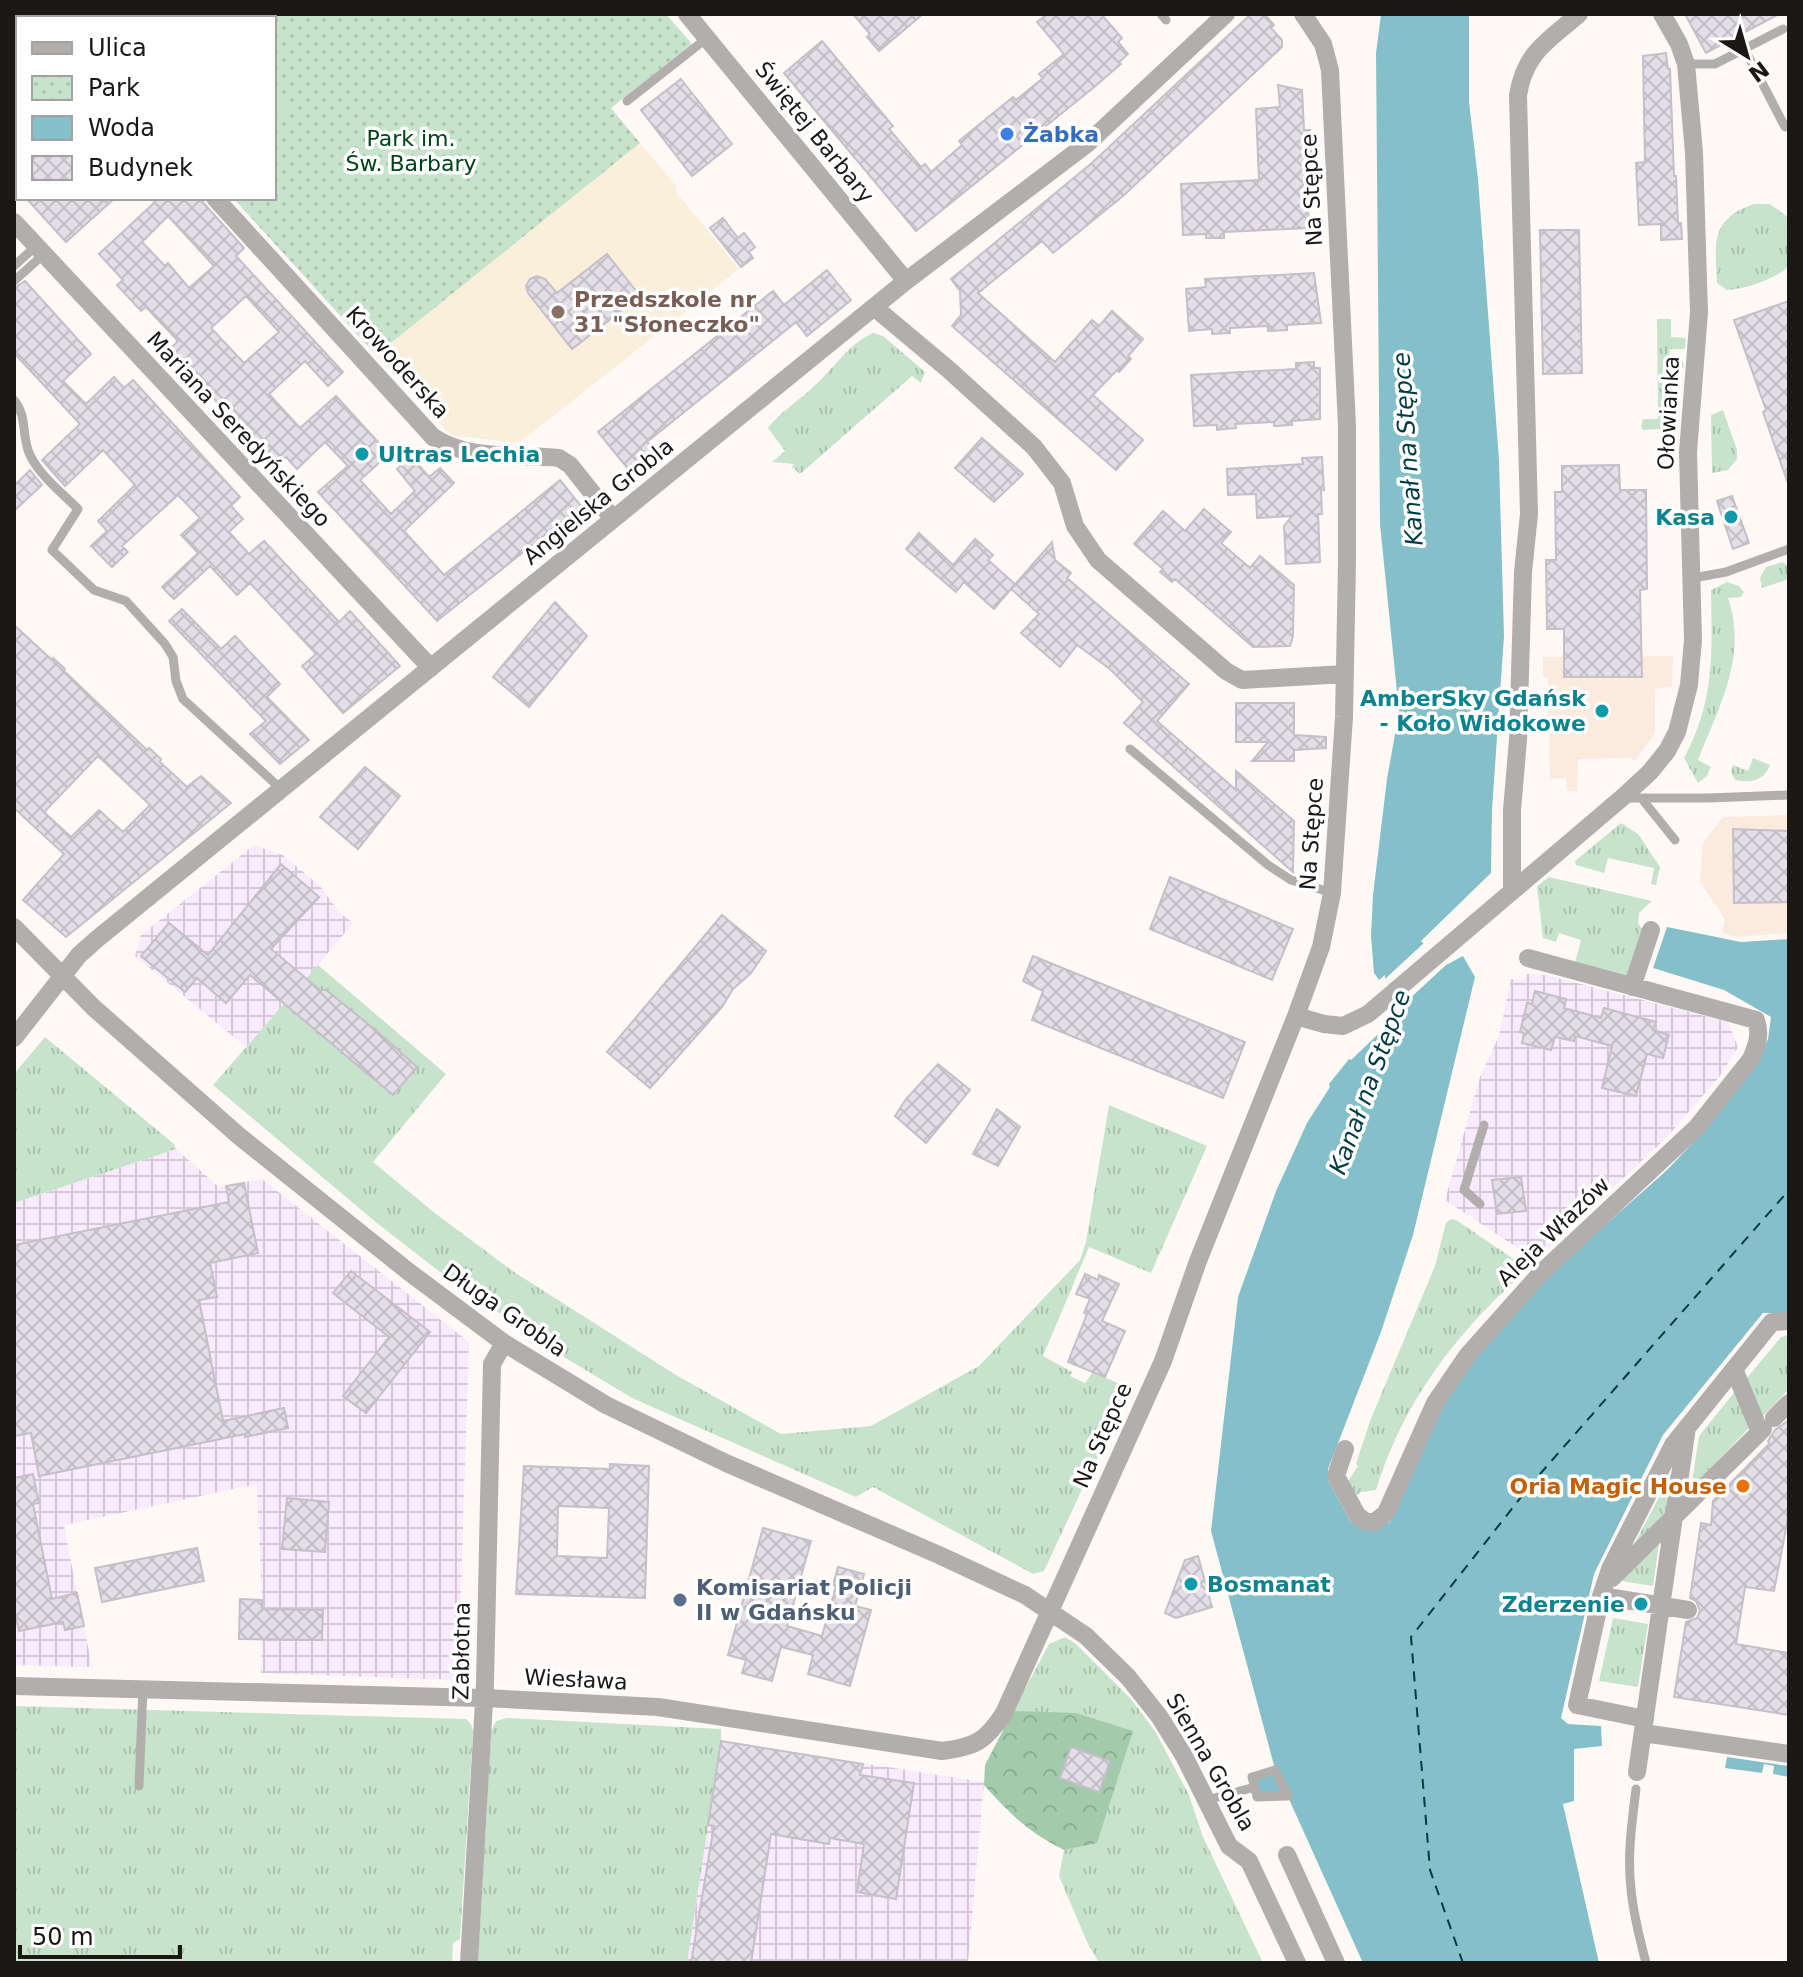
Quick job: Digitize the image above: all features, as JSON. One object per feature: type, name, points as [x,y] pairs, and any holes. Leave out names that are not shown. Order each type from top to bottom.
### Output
[{"type":"street","name":"Świętej Barbary","points":[[687,14],[906,281]]},
{"type":"street","name":"Angielska Grobla","points":[[14,1038],[97,939],[906,281],[1088,143],[1226,14]]},
{"type":"street","name":"Na Stępce","points":[[1049,1610],[1163,1361],[1198,1261],[1321,947],[1332,893],[1345,674],[1347,426],[1330,70],[1323,44],[1303,14]]},
{"type":"street","points":[[1512,891],[1512,810],[1518,740],[1523,572],[1529,514],[1518,95],[1526,64],[1535,52],[1579,14]]},
{"type":"street","name":"Ołowianka","points":[[1296,1016],[1343,1026],[1368,1014],[1435,954],[1565,847],[1632,798],[1667,751],[1684,710],[1693,640],[1688,452],[1699,312],[1698,250],[1686,64],[1662,14]]},
{"type":"street","name":"Krowoderska","points":[[217,200],[433,437],[447,447],[463,451],[559,458],[570,465],[613,519]]},
{"type":"street","name":"Mariana Seredyńskiego","points":[[14,222],[431,668]]},
{"type":"street","points":[[874,307],[1034,447],[1062,483],[1075,526],[1098,560],[1226,671],[1242,680],[1345,674]]},
{"type":"street","name":"Długa Grobla","points":[[14,927],[94,1008],[239,1136],[409,1272],[504,1343],[606,1405],[659,1432],[939,1555],[1025,1595],[1049,1610]]},
{"type":"street","points":[[1632,987],[1651,930]]},
{"type":"street","name":"Aleja Włazów","points":[[1345,1449],[1336,1476],[1357,1515],[1366,1522],[1375,1522],[1386,1513],[1435,1403],[1467,1356],[1541,1273],[1697,1127],[1751,1059],[1760,1032],[1756,1020],[1528,958]]},
{"type":"street","points":[[1789,1321],[1772,1322],[1673,1445],[1610,1569],[1577,1705],[1644,1726],[1789,1754]]},
{"type":"street","name":"Zabłotna","points":[[469,1963],[484,1698],[492,1364],[504,1343]]},
{"type":"street","points":[[1734,1369],[1766,1426]]},
{"type":"street","points":[[1603,1591],[1789,1403]]},
{"type":"street","points":[[1636,1781],[1687,1427]]},
{"type":"street","points":[[1603,1591],[1688,1610]]},
{"type":"street","name":"Wiesława","points":[[14,1686],[484,1698],[658,1707],[942,1751],[966,1748],[993,1731],[1004,1713],[1049,1610]]},
{"type":"street","name":"Sienna Grobla","points":[[1049,1610],[1086,1636],[1128,1677],[1159,1716],[1207,1800],[1229,1846],[1249,1861],[1297,1963]]},
{"type":"street","points":[[1287,1855],[1336,1963]]},
{"type":"lane","points":[[1686,64],[1715,64],[1783,29]]},
{"type":"lane","points":[[627,101],[707,38]]},
{"type":"lane","points":[[1745,50],[1772,106],[1785,127],[1789,125]]},
{"type":"lane","points":[[14,266],[40,250]]},
{"type":"lane","points":[[14,281],[40,250]]},
{"type":"lane","points":[[14,400],[23,415],[26,443],[35,464],[78,509],[52,550],[94,590],[126,601],[173,657],[176,681],[183,699],[281,789]]},
{"type":"lane","points":[[1693,578],[1726,572],[1789,549]]},
{"type":"lane","points":[[1130,749],[1268,865],[1291,880],[1332,893]]},
{"type":"lane","points":[[1632,798],[1789,795]]},
{"type":"lane","points":[[1632,798],[1675,840]]},
{"type":"lane","points":[[1480,1204],[1464,1190],[1484,1125]]},
{"type":"lane","points":[[139,1786],[143,1689]]},
{"type":"lane","points":[[1636,1781],[1629,1853],[1630,1887],[1646,1963]]},
{"type":"lane","points":[[1207,1800],[1255,1787]]},
{"type":"shaded area","name":"Przedszkole nr 31 \"Słoneczko\"","points":[[640,143],[739,269],[519,443],[451,435],[376,355]]},
{"type":"shaded area","name":"AmberSky Gdańsk - Koło Widokowe","points":[[1673,656],[1672,687],[1655,689],[1655,733],[1634,762],[1632,758],[1578,759],[1577,791],[1567,791],[1566,778],[1550,779],[1548,677],[1543,677],[1543,657]]},
{"type":"shaded area","points":[[1789,815],[1789,933],[1739,937],[1722,933],[1725,919],[1700,882],[1703,843],[1723,817]]},
{"type":"shaded area","points":[[254,845],[283,855],[320,886],[339,912],[353,923],[246,1047],[135,956],[141,935]]},
{"type":"shaded area","points":[[1527,974],[1546,975],[1728,1022],[1738,1047],[1720,1076],[1666,1138],[1536,1260],[1445,1200],[1480,1077],[1499,1036],[1511,979],[1524,980]]},
{"type":"shaded area","points":[[176,1149],[219,1187],[262,1179],[469,1342],[458,1680],[261,1673],[262,1600],[257,1484],[64,1525],[77,1593],[58,1599],[65,1630],[84,1626],[92,1667],[14,1665],[14,1203]]},
{"type":"shaded area","points":[[721,1741],[984,1782],[968,1963],[687,1963]]},
{"type":"green space","name":"Park im. Św. Barbary","points":[[666,14],[692,44],[611,108],[640,143],[376,355],[235,200],[276,200],[276,16],[204,16]]},
{"type":"green space","points":[[276,85],[292,105],[276,118]]},
{"type":"green space","points":[[1754,204],[1770,204],[1789,218],[1789,266],[1760,282],[1727,290],[1717,283],[1718,234],[1729,217]]},
{"type":"green space","points":[[1657,319],[1671,319],[1671,337],[1686,338],[1685,349],[1670,349],[1668,359],[1684,362],[1683,368],[1667,369],[1662,414],[1676,415],[1678,425],[1675,428],[1643,430],[1643,419],[1658,419]]},
{"type":"green space","points":[[873,333],[883,336],[925,372],[921,383],[912,376],[800,474],[792,467],[794,464],[772,462],[785,451],[768,428],[848,351]]},
{"type":"green space","points":[[1723,410],[1737,450],[1737,459],[1728,470],[1712,473],[1711,415]]},
{"type":"green space","points":[[1782,562],[1789,566],[1789,579],[1762,588],[1760,578],[1766,567]]},
{"type":"green space","points":[[1727,582],[1739,586],[1744,592],[1741,597],[1728,598],[1735,640],[1733,661],[1722,701],[1698,760],[1711,767],[1707,776],[1698,783],[1684,758],[1701,717],[1710,676],[1711,590]]},
{"type":"green space","points":[[1753,758],[1770,765],[1764,775],[1752,781],[1735,780],[1731,772],[1733,765],[1748,771]]},
{"type":"green space","points":[[1621,823],[1638,834],[1660,867],[1656,885],[1651,884],[1654,868],[1608,858],[1604,873],[1576,865],[1575,861]]},
{"type":"green space","points":[[1549,877],[1652,901],[1639,913],[1638,923],[1644,932],[1629,976],[1625,978],[1575,963],[1581,940],[1559,933],[1556,942],[1543,938],[1537,886]]},
{"type":"green space","points":[[318,965],[446,1074],[373,1162],[514,1272],[676,1375],[781,1434],[871,1426],[979,1366],[1080,1260],[1086,1242],[1109,1105],[1207,1146],[1151,1273],[1089,1247],[1043,1356],[1085,1383],[1093,1372],[1133,1390],[1044,1571],[1033,1574],[873,1487],[856,1497],[632,1398],[549,1348],[440,1272],[378,1224],[213,1085]]},
{"type":"green space","points":[[45,1037],[174,1144],[176,1149],[14,1203],[14,1074]]},
{"type":"green space","points":[[1451,1219],[1518,1262],[1518,1278],[1472,1324],[1432,1374],[1400,1429],[1376,1490],[1356,1496],[1348,1481],[1358,1466],[1356,1464],[1370,1421],[1435,1266],[1446,1223]]},
{"type":"green space","points":[[1789,1335],[1789,1389],[1761,1418],[1746,1379],[1781,1337]]},
{"type":"green space","points":[[1737,1389],[1751,1426],[1691,1489],[1699,1436]]},
{"type":"green space","points":[[1672,1472],[1666,1515],[1634,1545]]},
{"type":"green space","points":[[1659,1544],[1653,1586],[1621,1581]]},
{"type":"green space","points":[[1613,1618],[1648,1624],[1638,1687],[1599,1681]]},
{"type":"green space","points":[[1065,1637],[1076,1644],[1131,1699],[1155,1731],[1189,1795],[1203,1837],[1263,1963],[1099,1963],[1059,1876],[1064,1850],[1097,1842],[1013,1711],[1049,1644]]},
{"type":"green space","points":[[14,1706],[466,1719],[473,1731],[460,1939],[453,1943],[452,1963],[14,1963]]},
{"type":"green space","points":[[1013,1711],[1076,1713],[1133,1731],[1097,1843],[1064,1850],[1021,1822],[984,1785],[985,1765]]},
{"type":"green space","points":[[507,1718],[721,1729],[687,1963],[478,1963],[491,1731],[496,1721]]},
{"type":"water","name":"Kanał na Stępce","points":[[1381,14],[1469,14],[1469,102],[1478,179],[1499,460],[1504,636],[1492,810],[1491,873],[1421,941],[1446,965],[1463,956],[1475,977],[1413,1235],[1381,1332],[1328,1469],[1328,1480],[1350,1521],[1369,1531],[1390,1522],[1444,1405],[1472,1359],[1561,1264],[1666,1171],[1706,1129],[1760,1058],[1768,1039],[1771,1017],[1724,990],[1653,968],[1667,927],[1741,942],[1789,939],[1789,1313],[1763,1313],[1663,1435],[1594,1574],[1561,1718],[1568,1724],[1601,1726],[1602,1746],[1574,1749],[1574,1801],[1563,1804],[1599,1963],[1363,1963],[1288,1797],[1257,1797],[1252,1777],[1275,1769],[1211,1531],[1238,1297],[1276,1191],[1307,1123],[1329,1084],[1349,1059],[1411,1003],[1406,1002],[1385,979],[1385,975],[1379,980],[1374,973],[1371,936],[1387,779],[1399,712],[1380,524],[1376,53]]},
{"type":"water","points":[[1727,1757],[1789,1766],[1789,1777],[1773,1774],[1774,1766],[1764,1764],[1762,1773],[1725,1768]]},
{"type":"pier","points":[[1425,942],[1446,965],[1406,1002],[1385,979]]},
{"type":"building","points":[[853,14],[923,14],[879,51],[867,37],[870,34]]},
{"type":"building","points":[[1048,14],[1101,14],[1122,38],[1118,42],[1128,54],[1093,88],[916,231],[784,73],[822,41],[893,126],[889,129],[921,167],[925,164],[931,172],[962,145],[959,141],[1013,97],[1016,100],[1043,78],[1039,74],[1064,54],[1037,22]]},
{"type":"building","points":[[1251,14],[1264,14],[1274,25],[1271,28],[1282,40],[1282,47],[1123,196],[1053,253],[1042,241],[978,293],[1055,362],[1092,320],[1099,326],[1112,311],[1143,339],[1128,356],[1131,359],[1093,395],[1143,440],[1116,470],[952,326],[961,315],[960,291],[951,279],[1093,162]]},
{"type":"building","points":[[1685,14],[1779,14],[1706,53]]},
{"type":"building","points":[[1666,53],[1670,69],[1678,223],[1681,223],[1682,239],[1661,240],[1661,224],[1639,225],[1636,163],[1645,162],[1643,56]]},
{"type":"building","points":[[681,79],[732,144],[692,176],[641,110]]},
{"type":"building","points":[[1278,85],[1302,90],[1304,130],[1310,130],[1314,204],[1308,204],[1309,228],[1224,232],[1224,238],[1206,238],[1206,234],[1183,235],[1181,184],[1259,180],[1256,109],[1280,107]]},
{"type":"building","points":[[28,200],[113,200],[66,242]]},
{"type":"building","points":[[153,200],[201,200],[244,248],[236,256],[343,372],[328,386],[305,361],[269,394],[300,428],[336,396],[389,454],[360,480],[391,514],[415,491],[397,469],[411,456],[429,477],[440,468],[454,483],[404,531],[444,575],[560,480],[581,506],[437,621],[318,492],[348,466],[325,442],[297,469],[286,457],[276,466],[169,350],[178,341],[146,307],[141,311],[117,285],[123,280],[99,254],[155,202]],"holes":[[[168,216],[214,266],[189,288],[168,263],[165,266],[142,242]],[[246,296],[279,332],[244,363],[211,328]]]},
{"type":"building","points":[[723,218],[738,238],[744,233],[755,247],[749,252],[753,258],[741,267],[710,228]]},
{"type":"building","points":[[1540,230],[1579,230],[1582,373],[1543,374]]},
{"type":"building","points":[[607,254],[640,296],[572,349],[528,293],[526,286],[530,279],[537,276],[545,279],[557,293]]},
{"type":"building","points":[[827,270],[851,300],[807,336],[796,322],[647,442],[658,455],[633,475],[598,432],[773,291],[784,305]]},
{"type":"building","points":[[1314,273],[1321,323],[1287,325],[1287,330],[1268,331],[1268,326],[1230,328],[1230,333],[1212,334],[1212,329],[1189,331],[1186,289],[1206,287],[1205,279]]},
{"type":"building","points":[[25,281],[91,354],[63,381],[86,404],[114,377],[124,388],[133,380],[240,497],[231,506],[243,519],[229,532],[249,554],[264,541],[339,622],[350,611],[400,666],[343,713],[302,666],[316,654],[250,583],[237,595],[210,566],[174,599],[162,587],[198,553],[181,535],[200,518],[178,495],[122,546],[128,552],[112,567],[91,546],[107,531],[98,521],[135,485],[103,450],[65,486],[42,460],[80,424],[14,353],[14,288]]},
{"type":"building","points":[[1789,301],[1789,481],[1787,481],[1734,320]]},
{"type":"building","points":[[1314,362],[1314,368],[1320,368],[1320,419],[1292,421],[1292,425],[1274,426],[1274,422],[1235,424],[1236,428],[1217,430],[1217,425],[1194,426],[1191,375],[1296,369],[1296,363]]},
{"type":"building","points":[[982,438],[1023,474],[994,502],[955,468]]},
{"type":"building","points":[[1322,457],[1324,490],[1321,490],[1322,514],[1318,514],[1320,562],[1286,564],[1284,526],[1292,516],[1257,518],[1256,494],[1228,495],[1227,469],[1303,464],[1302,458]]},
{"type":"building","points":[[1619,465],[1620,490],[1646,490],[1647,589],[1640,590],[1642,677],[1564,677],[1564,629],[1547,629],[1546,560],[1556,560],[1555,492],[1562,492],[1562,466]]},
{"type":"building","points":[[30,470],[42,485],[14,511],[14,486]]},
{"type":"building","name":"Kasa","points":[[1732,496],[1749,543],[1733,549],[1717,501]]},
{"type":"building","points":[[1204,509],[1231,532],[1221,543],[1250,568],[1260,556],[1294,585],[1290,646],[1253,647],[1175,579],[1172,582],[1160,572],[1163,569],[1134,544],[1163,511],[1185,531]]},
{"type":"building","points":[[919,533],[953,565],[975,539],[993,555],[988,560],[1015,584],[994,609],[964,582],[956,592],[906,549]]},
{"type":"building","points":[[1052,542],[1055,560],[1071,573],[1067,578],[1189,684],[1157,721],[1236,790],[1236,771],[1294,821],[1293,872],[1124,723],[1143,702],[1110,669],[1077,645],[1060,667],[1021,633],[1039,614],[1011,589]]},
{"type":"building","points":[[555,602],[587,636],[529,707],[493,677]]},
{"type":"building","points":[[182,609],[221,649],[235,636],[280,684],[267,697],[309,740],[280,764],[250,734],[266,721],[169,621]]},
{"type":"building","points":[[14,625],[65,669],[187,787],[201,776],[231,803],[66,937],[23,900],[64,854],[14,808]],"holes":[[[98,756],[150,805],[123,832],[99,810],[71,837],[45,813]]]},
{"type":"building","points":[[1236,703],[1294,703],[1294,735],[1326,737],[1326,748],[1294,750],[1294,761],[1252,761],[1268,742],[1236,742]]},
{"type":"building","points":[[365,767],[400,796],[358,849],[320,817]]},
{"type":"building","points":[[1733,829],[1789,831],[1789,902],[1734,903]]},
{"type":"building","points":[[281,864],[319,897],[271,949],[320,990],[326,990],[417,1067],[393,1095],[250,975],[226,1003],[197,978],[185,992],[141,956],[169,923],[208,955]]},
{"type":"building","points":[[1170,877],[1293,929],[1272,980],[1150,929]]},
{"type":"building","points":[[722,915],[766,951],[751,973],[733,989],[722,1007],[650,1088],[607,1052]]},
{"type":"building","points":[[1033,956],[1245,1042],[1223,1098],[1032,1020],[1043,991],[1023,981]]},
{"type":"building","points":[[1535,991],[1566,999],[1564,1008],[1601,1018],[1604,1008],[1656,1022],[1653,1030],[1669,1035],[1663,1058],[1647,1054],[1636,1096],[1602,1088],[1612,1046],[1575,1036],[1574,1041],[1555,1037],[1551,1050],[1522,1043],[1524,1033],[1520,1032],[1527,1003],[1532,1004]]},
{"type":"building","points":[[938,1064],[970,1090],[926,1143],[895,1116]]},
{"type":"building","points":[[997,1109],[1020,1127],[998,1166],[973,1154]]},
{"type":"building","points":[[1521,1177],[1526,1211],[1497,1214],[1492,1180]]},
{"type":"building","points":[[244,1183],[258,1253],[210,1263],[217,1297],[199,1300],[223,1421],[284,1408],[288,1428],[39,1476],[31,1433],[14,1436],[14,1245],[229,1202],[226,1186]]},
{"type":"building","points":[[351,1271],[430,1332],[366,1413],[343,1396],[389,1337],[333,1293]]},
{"type":"building","points":[[1085,1274],[1098,1280],[1099,1275],[1119,1284],[1102,1321],[1125,1331],[1105,1377],[1068,1362],[1090,1299],[1076,1294]]},
{"type":"building","points":[[1789,1420],[1789,1513],[1774,1591],[1745,1587],[1736,1644],[1789,1653],[1789,1715],[1674,1697],[1686,1622],[1697,1618],[1700,1611],[1696,1601],[1690,1598],[1701,1523],[1711,1525],[1713,1501],[1769,1444],[1775,1430]]},
{"type":"building","points":[[610,1464],[649,1466],[645,1598],[516,1594],[524,1466],[610,1469]],"holes":[[[558,1506],[609,1508],[607,1558],[557,1556]]]},
{"type":"building","points":[[33,1474],[39,1503],[33,1504],[52,1599],[77,1593],[84,1626],[65,1630],[63,1622],[19,1631],[14,1607],[14,1478]]},
{"type":"building","points":[[287,1498],[329,1502],[325,1552],[282,1549]]},
{"type":"building","points":[[763,1528],[811,1541],[787,1626],[822,1636],[838,1567],[864,1574],[855,1606],[871,1610],[850,1686],[808,1674],[813,1655],[781,1647],[772,1681],[742,1673],[746,1660],[728,1655]]},
{"type":"building","points":[[197,1548],[204,1581],[102,1602],[95,1568]]},
{"type":"building","name":"Bosmanat","points":[[1198,1556],[1212,1607],[1176,1618],[1165,1613],[1185,1560]]},
{"type":"building","points":[[240,1599],[262,1600],[262,1609],[323,1610],[322,1640],[239,1639]]},
{"type":"building","points":[[721,1741],[863,1764],[860,1775],[914,1783],[896,1899],[857,1892],[864,1844],[830,1838],[829,1844],[771,1834],[751,1963],[691,1963],[714,1826],[708,1825]]},
{"type":"building","points":[[1071,1747],[1110,1761],[1099,1792],[1060,1778]]},
{"type":"ferry route","points":[[1463,1963],[1430,1870],[1411,1637],[1533,1482],[1789,1190]]},
{"type":"place","name":"Żabka","points":[[1007,134]]},
{"type":"place","name":"Przedszkole nr 31 \"Słoneczko\"","points":[[558,312]]},
{"type":"place","name":"Ultras Lechia","points":[[362,454]]},
{"type":"place","name":"Kasa","points":[[1731,517]]},
{"type":"place","name":"AmberSky Gdańsk - Koło Widokowe","points":[[1602,711]]},
{"type":"place","name":"Oria Magic House","points":[[1743,1486]]},
{"type":"place","name":"Bosmanat","points":[[1191,1584]]},
{"type":"place","name":"Komisariat Policji II w Gdańsku","points":[[680,1600]]},
{"type":"place","name":"Zderzenie","points":[[1641,1604]]}]
